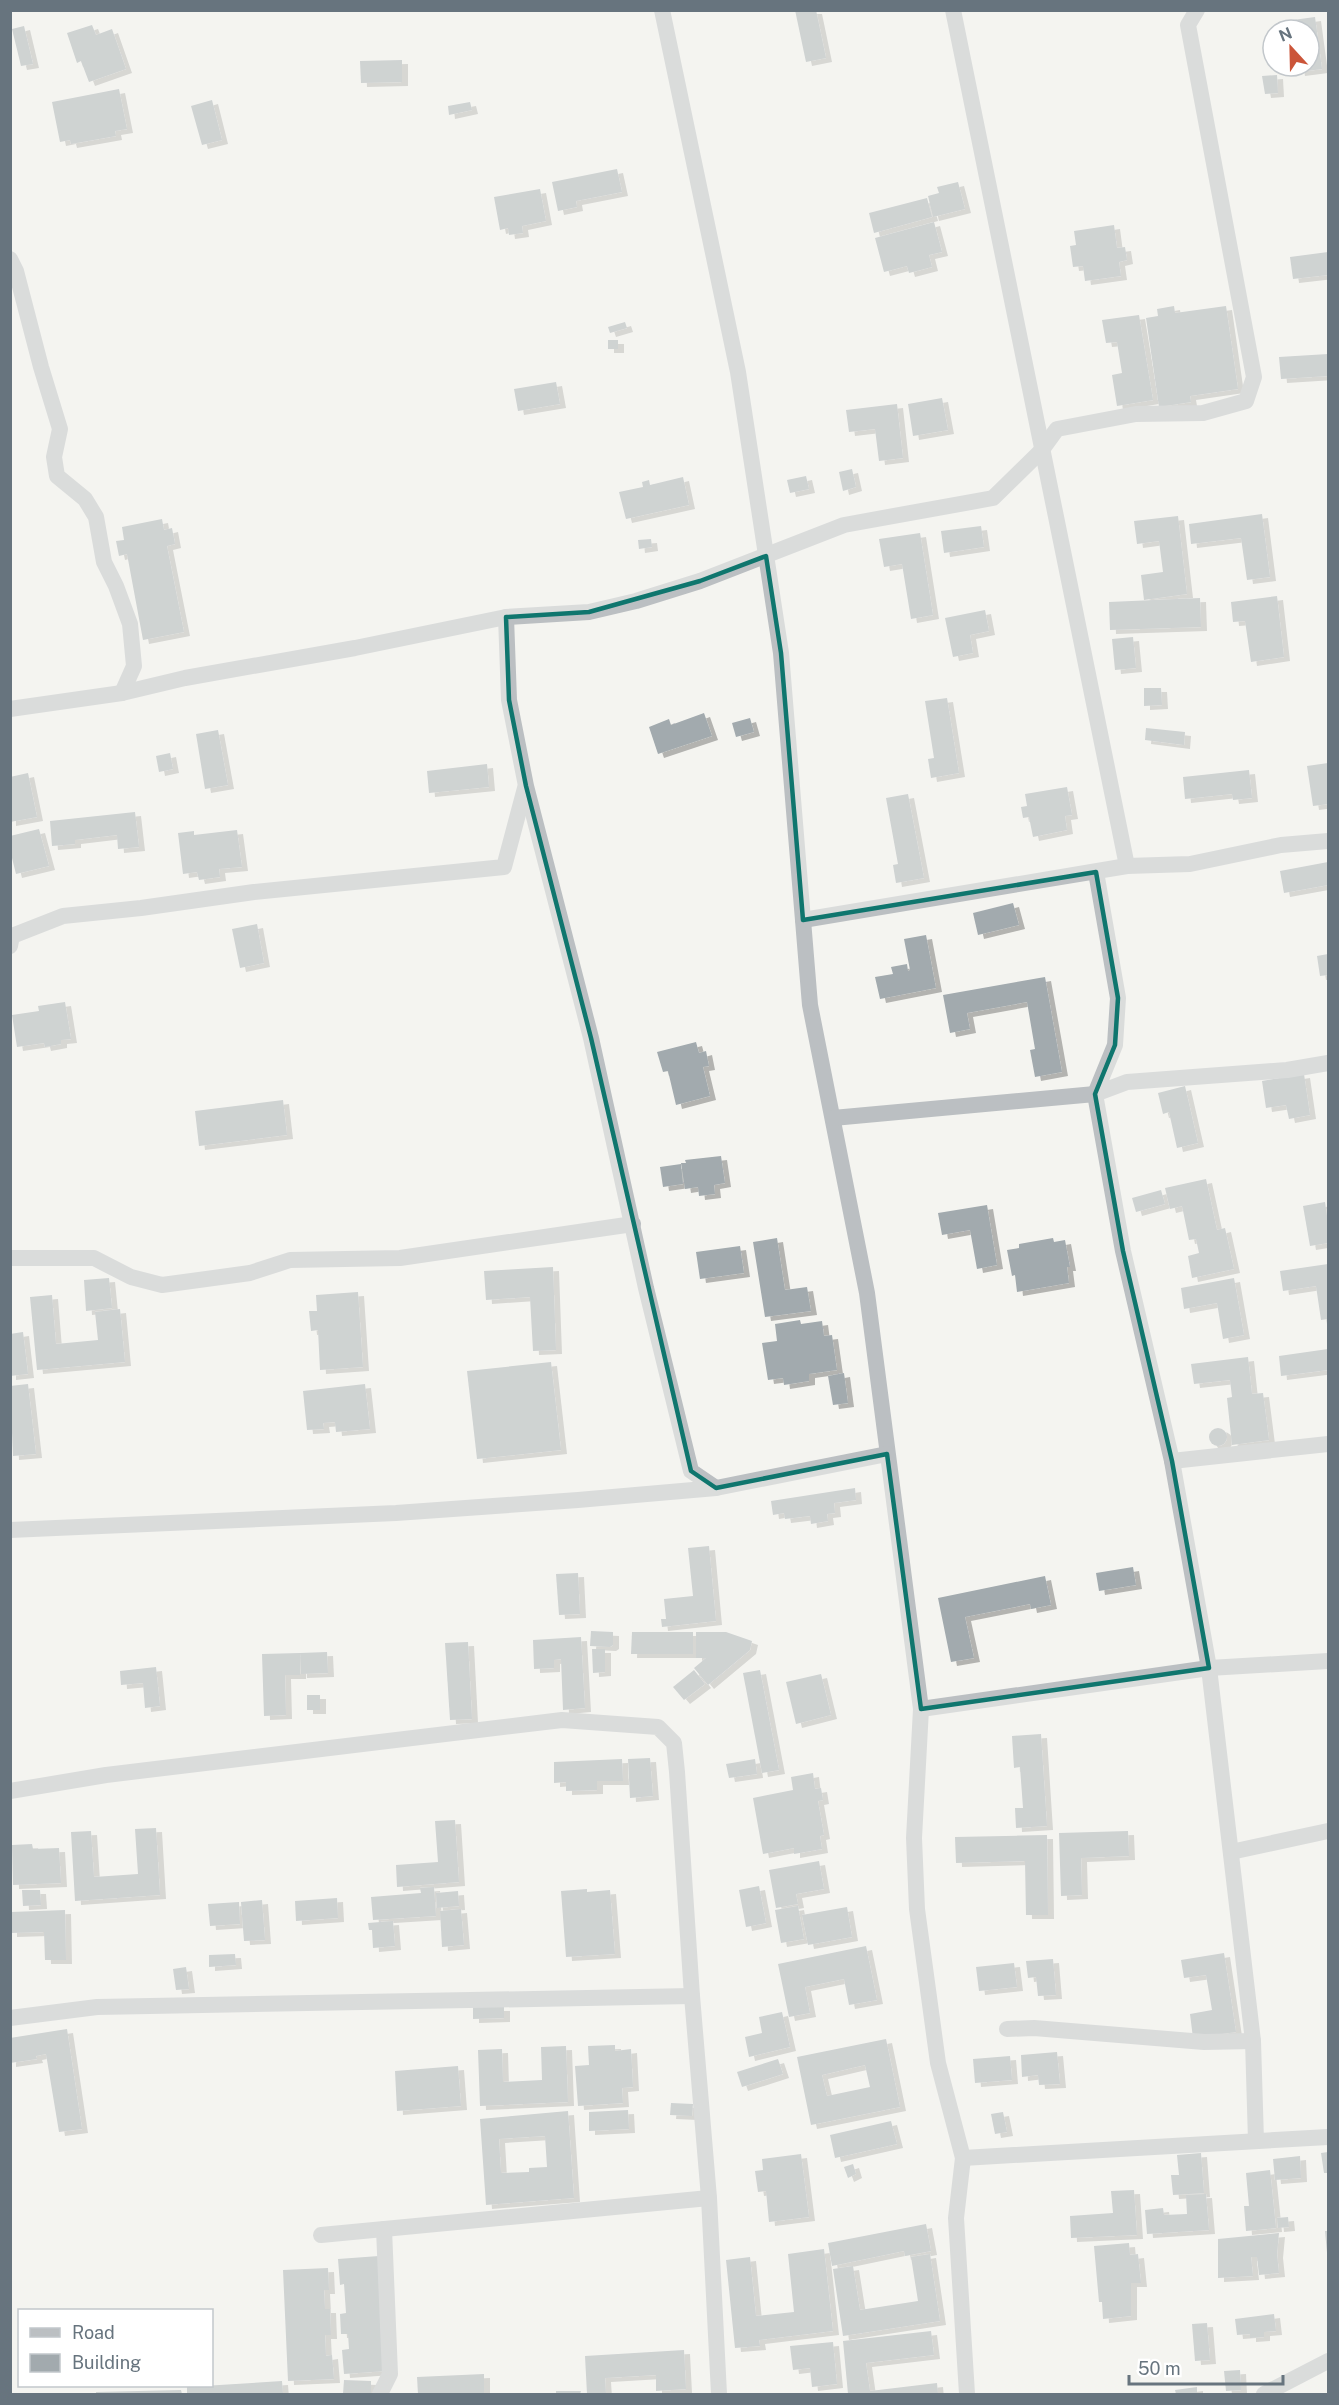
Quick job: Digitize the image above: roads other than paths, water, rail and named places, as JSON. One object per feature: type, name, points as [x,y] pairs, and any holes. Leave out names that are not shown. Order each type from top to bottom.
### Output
[{"type":"street","points":[[662,10],[738,372],[781,652],[810,1005],[867,1293],[921,1709],[914,1838],[917,1909],[938,2063],[963,2158],[956,2218],[967,2394]]},
{"type":"street","points":[[953,10],[1127,866]]},
{"type":"street","points":[[10,709],[122,693],[185,678],[355,648],[506,617],[589,612],[700,581],[844,525],[993,498],[1041,451],[1058,429],[1136,414],[1203,413],[1246,401],[1254,377],[1188,25],[1197,10]]},
{"type":"street","points":[[10,260],[16,271],[60,429],[54,457],[57,476],[86,499],[96,518],[104,562],[130,624],[134,666],[122,693]]},
{"type":"street","points":[[506,617],[509,700],[526,786],[591,1038],[646,1288],[691,1471],[716,1488]]},
{"type":"street","points":[[10,946],[12,936],[63,916],[254,892],[504,867],[526,786]]},
{"type":"street","points":[[803,920],[1127,866],[1190,864],[1281,845],[1329,842]]},
{"type":"street","points":[[1096,872],[1118,998],[1115,1045],[1095,1094],[1123,1251],[1172,1461],[1209,1668],[1253,2041],[1256,2141]]},
{"type":"street","points":[[833,1118],[1095,1094],[1127,1082],[1287,1070],[1329,1063]]},
{"type":"street","points":[[10,1258],[94,1258],[131,1277],[162,1285],[250,1273],[290,1260],[400,1258],[633,1224]]},
{"type":"street","points":[[1172,1461],[1329,1444]]},
{"type":"street","points":[[10,1530],[396,1513],[716,1488],[887,1454]]},
{"type":"street","points":[[921,1709],[1209,1668],[1329,1661]]},
{"type":"street","points":[[10,1791],[106,1775],[562,1720],[658,1727],[674,1743],[677,1772],[692,1996],[709,2198],[719,2394]]},
{"type":"street","points":[[1231,1852],[1329,1831]]},
{"type":"street","points":[[10,2018],[97,2007],[692,1996]]},
{"type":"street","points":[[1007,2029],[1034,2028],[1204,2042],[1253,2041]]},
{"type":"street","points":[[963,2158],[1329,2137]]},
{"type":"street","points":[[321,2235],[709,2198]]},
{"type":"street","points":[[380,2394],[390,2374],[384,2229]]},
{"type":"street","points":[[1264,2394],[1329,2361]]}]
